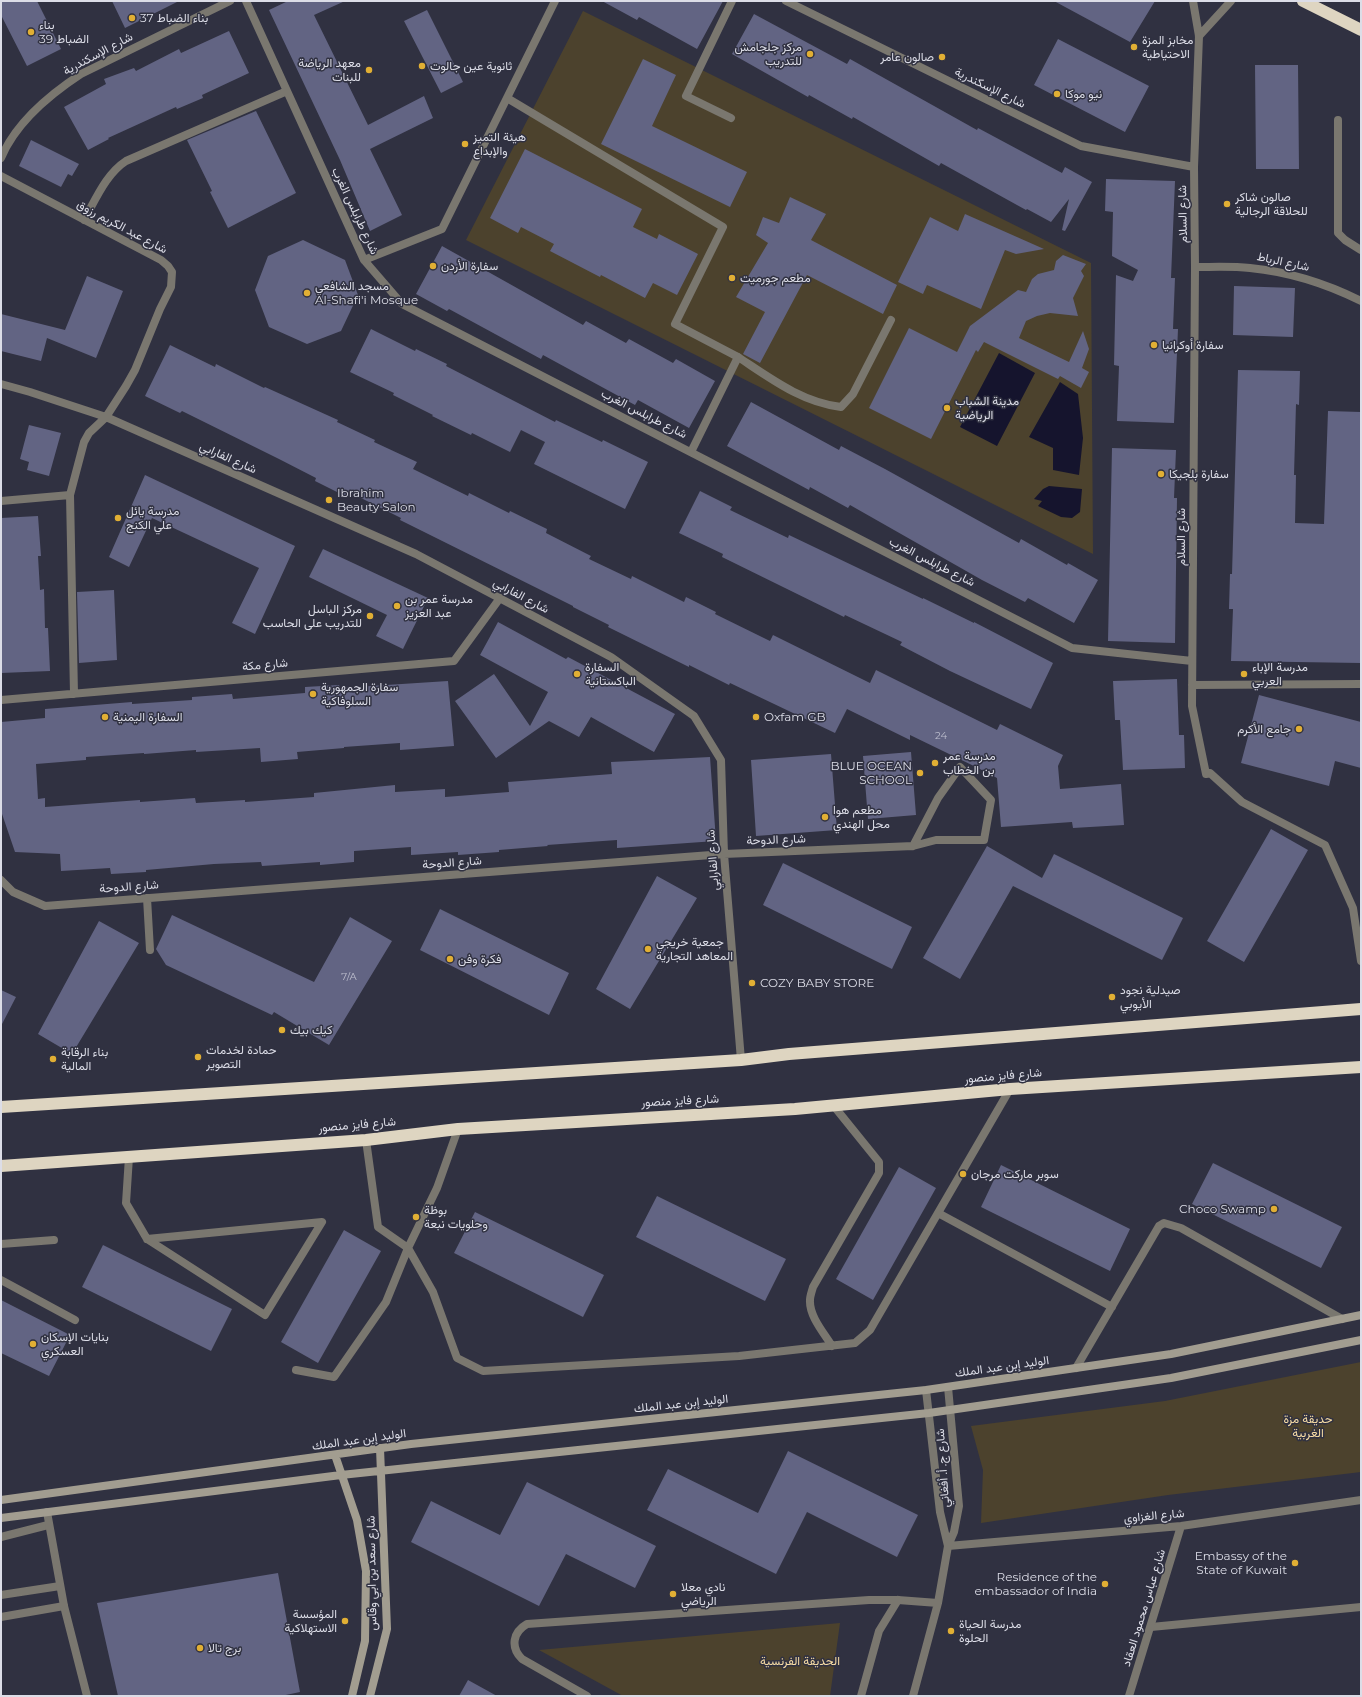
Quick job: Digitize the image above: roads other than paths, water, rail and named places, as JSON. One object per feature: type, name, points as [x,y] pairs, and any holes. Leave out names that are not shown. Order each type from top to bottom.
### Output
[{"type":"highway","points":[[1303,1],[1361,30]]},
{"type":"highway","points":[[1,1107],[741,1060],[789,1054],[1361,1009]]},
{"type":"highway","name":"شارع فايز منصور","points":[[1,1166],[366,1140],[458,1129],[833,1105],[1010,1089],[1361,1067]]},
{"type":"main road","name":"الوليد إبن عبد الملك","points":[[1,1500],[380,1448],[926,1390],[1171,1354],[1361,1315]]},
{"type":"main road","points":[[1,1518],[341,1475],[929,1413],[1171,1378],[1361,1340]]},
{"type":"main road","name":"شارع سعد بن ابي وقاس","points":[[370,1696],[387,1629],[380,1448]]},
{"type":"main road","name":"شارع سعد بن ابي وقاس","points":[[335,1455],[357,1520],[366,1571],[365,1641],[352,1696]]},
{"type":"street","name":"شارع الإسكندرية","points":[[1,158],[5,148],[31,114],[63,86],[81,74],[230,1]]},
{"type":"street","name":"شارع طرابلس الغرب","points":[[246,1],[364,260],[402,304],[1072,648],[1192,661]]},
{"type":"street","points":[[364,260],[442,228],[555,1]]},
{"type":"street","points":[[731,118],[686,96],[732,1]]},
{"type":"street","name":"شارع الإسكندرية","points":[[786,1],[1081,146],[1194,167]]},
{"type":"street","name":"شارع السلام","points":[[1193,1],[1199,36],[1194,167],[1195,267],[1192,706],[1206,774],[1210,773],[1242,802],[1325,845],[1353,908],[1361,961]]},
{"type":"street","points":[[1199,36],[1231,1]]},
{"type":"street","points":[[84,220],[110,175],[116,168],[126,161],[287,91]]},
{"type":"street","points":[[506,98],[723,227],[675,324],[738,357],[791,392],[826,405],[841,407],[853,394],[892,320]]},
{"type":"street","points":[[1338,120],[1338,233],[1345,240],[1361,250]]},
{"type":"street","name":"شارع عبد الكريم رزوق","points":[[1,176],[161,260],[172,272],[171,287],[160,309],[135,370],[106,417],[89,433],[84,442],[70,496],[74,694]]},
{"type":"street","name":"شارع الرباط","points":[[1195,267],[1249,268],[1294,274],[1338,289],[1361,301]]},
{"type":"street","points":[[691,452],[738,357]]},
{"type":"street","name":"شارع الفارابي","points":[[1,384],[106,417],[416,554],[611,657],[694,716],[721,760],[724,854],[741,1060]]},
{"type":"street","points":[[1,501],[70,496]]},
{"type":"street","name":"شارع مكة","points":[[1,700],[454,660],[500,598]]},
{"type":"street","points":[[1192,685],[1361,684]]},
{"type":"street","name":"شارع الدوحة","points":[[1,880],[12,892],[45,906],[724,854],[913,846],[936,840],[984,840],[992,800],[960,767],[938,798],[913,846]]},
{"type":"street","points":[[147,898],[150,950]]},
{"type":"street","points":[[366,1140],[378,1227],[408,1248],[433,1292],[457,1358],[483,1371],[738,1356],[855,1343],[870,1330],[1010,1089]]},
{"type":"street","points":[[832,1346],[815,1320],[811,1309],[810,1300],[813,1287],[879,1173],[879,1162],[833,1105]]},
{"type":"street","points":[[296,1370],[334,1376],[386,1302],[408,1248],[437,1188],[458,1129]]},
{"type":"street","points":[[129,1156],[126,1203],[147,1239],[265,1315],[322,1222],[147,1239]]},
{"type":"street","points":[[938,1213],[1112,1307]]},
{"type":"street","points":[[1076,1368],[1159,1226],[1164,1223],[1181,1228],[1342,1319]]},
{"type":"street","points":[[1,1244],[54,1240]]},
{"type":"street","points":[[1,1280],[75,1320]]},
{"type":"street","name":"شارع ج. أ. أفغاني","points":[[913,1696],[938,1603],[948,1546],[954,1532],[959,1506],[948,1387]]},
{"type":"street","name":"شارع ج. أ. أفغاني","points":[[926,1390],[940,1512],[948,1546]]},
{"type":"street","name":"شارع الغزاوي","points":[[948,1546],[1181,1526],[1361,1500]]},
{"type":"street","points":[[47,1512],[48,1525],[64,1606],[87,1696]]},
{"type":"street","points":[[1,1537],[48,1525]]},
{"type":"street","name":"شارع عباس محمود العقاد","points":[[1129,1696],[1181,1526]]},
{"type":"street","points":[[1,1595],[60,1586]]},
{"type":"street","points":[[587,1696],[522,1659],[518,1654],[514,1643],[518,1632],[527,1624],[869,1600],[898,1600],[938,1603]]},
{"type":"street","points":[[860,1696],[879,1631],[898,1600]]},
{"type":"street","points":[[1,1617],[64,1606]]},
{"type":"street","points":[[1151,1627],[1361,1607]]},
{"type":"place","name":"بناء الضباط 37","points":[[132,18]]},
{"type":"place","name":"بناء الضباط 39","points":[[31,32]]},
{"type":"place","name":"مخابز المزة الاحتياطية","points":[[1134,47]]},
{"type":"place","name":"مركز جلجامش للتدريب","points":[[810,54]]},
{"type":"place","name":"صالون عامر","points":[[942,57]]},
{"type":"place","name":"ثانوية عين جالوت","points":[[422,66]]},
{"type":"place","name":"معهد الرياضة للبنات","points":[[369,70]]},
{"type":"place","name":"نيو موكا","points":[[1057,94]]},
{"type":"place","name":"هيئة التميز والإبداع","points":[[465,144]]},
{"type":"place","name":"صالون شاكر للحلاقة الرجالية","points":[[1227,204]]},
{"type":"place","name":"سفارة الأردن","points":[[433,266]]},
{"type":"place","name":"مطعم جورميت","points":[[732,278]]},
{"type":"place","name":"مسجد الشافعي Al-Shafi'i Mosque","points":[[307,293]]},
{"type":"place","name":"سفارة أوكرانيا","points":[[1154,345]]},
{"type":"place","name":"مدينة الشباب الرياضية","points":[[947,408]]},
{"type":"place","name":"سفارة بلجيكا","points":[[1161,474]]},
{"type":"place","name":"Ibrahim Beauty Salon","points":[[329,500]]},
{"type":"place","name":"مدرسة يائل علي الكنج","points":[[118,518]]},
{"type":"place","name":"مدرسة عمر بن عبد العزيز","points":[[397,606]]},
{"type":"place","name":"مركز الباسل للتدريب على الحاسب","points":[[370,616]]},
{"type":"place","name":"السفارة الباكستانية","points":[[577,674]]},
{"type":"place","name":"مدرسة الإباء العربي","points":[[1244,674]]},
{"type":"place","name":"سفارة الجمهورية السلوفاكية","points":[[313,694]]},
{"type":"place","name":"السفارة اليمنية","points":[[105,717]]},
{"type":"place","name":"Oxfam GB","points":[[756,717]]},
{"type":"place","name":"جامع الأكرم","points":[[1299,729]]},
{"type":"place","name":"مدرسة عمر بن الخطاب","points":[[935,763]]},
{"type":"place","name":"BLUE OCEAN SCHOOL","points":[[920,773]]},
{"type":"place","name":"مطعم هوا محل الهندي","points":[[825,817]]},
{"type":"place","name":"جمعية خريجي المعاهد التجارية","points":[[648,949]]},
{"type":"place","name":"فكرة وفن","points":[[450,959]]},
{"type":"place","name":"COZY BABY STORE","points":[[752,983]]},
{"type":"place","name":"صيدلية نجود الأيوبي","points":[[1112,997]]},
{"type":"place","name":"كيك بيك","points":[[282,1030]]},
{"type":"place","name":"حمادة لخدمات التصوير","points":[[198,1057]]},
{"type":"place","name":"بناء الرقابة المالية","points":[[53,1059]]},
{"type":"place","name":"سوبر ماركت مرجان","points":[[963,1174]]},
{"type":"place","name":"Choco Swamp","points":[[1274,1209]]},
{"type":"place","name":"بوظة وحلويات نبعة","points":[[416,1217]]},
{"type":"place","name":"بنايات الإسكان العسكري","points":[[33,1344]]},
{"type":"place","name":"Embassy of the State of Kuwait","points":[[1295,1563]]},
{"type":"place","name":"Residence of the embassador of India","points":[[1105,1584]]},
{"type":"place","name":"نادي معلا الرياضي","points":[[673,1594]]},
{"type":"place","name":"المؤسسة الاستهلاكية","points":[[345,1621]]},
{"type":"place","name":"مدرسة الحياة الحلوة","points":[[951,1631]]},
{"type":"place","name":"برج تالا","points":[[200,1648]]},
{"type":"park label","name":"حديقة مزة الغربية","points":[[1308,1426]]},
{"type":"park label","name":"الحديقة الفرنسية","points":[[800,1661]]}]
